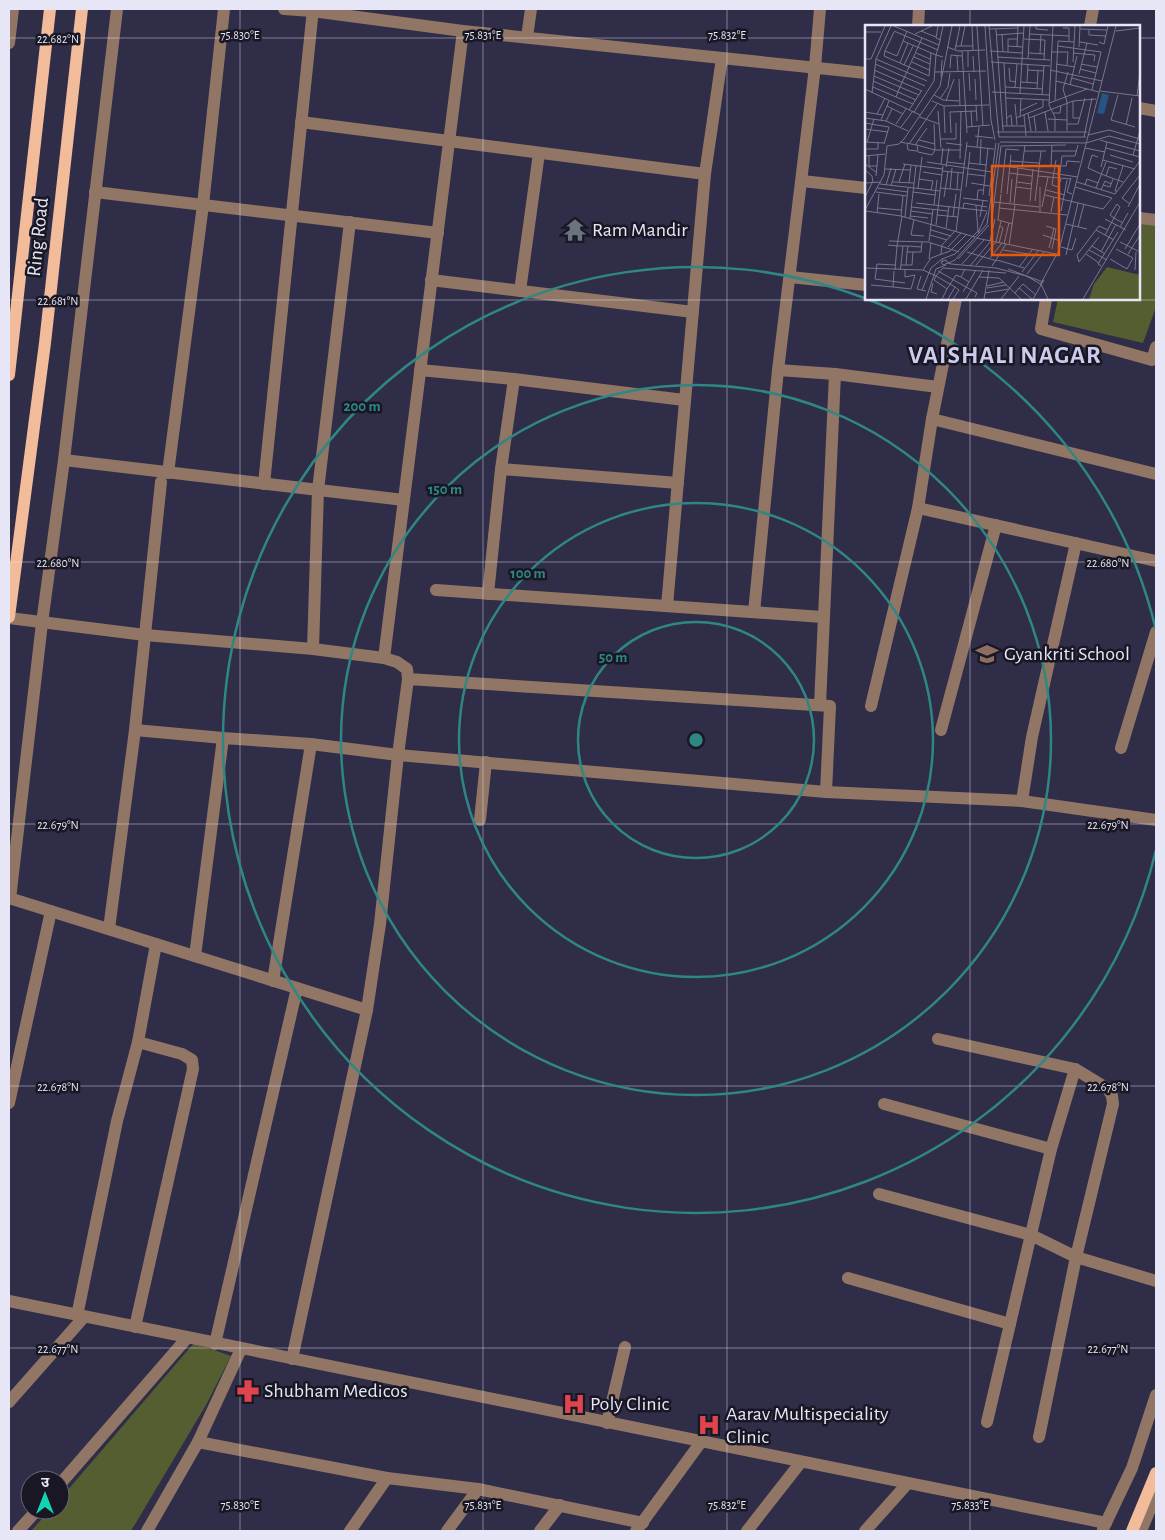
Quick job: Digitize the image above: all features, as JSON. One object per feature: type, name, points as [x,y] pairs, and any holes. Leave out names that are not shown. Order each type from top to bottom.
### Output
[{"type":"main road","name":"Ring Road","points":[[9,375],[50,9]]},
{"type":"main road","name":"Ring Road","points":[[9,618],[45,343],[82,9]]},
{"type":"main road","points":[[1132,1531],[1156,1473]]},
{"type":"street","points":[[9,43],[13,9]]},
{"type":"street","points":[[116,9],[64,460],[42,623],[10,898],[367,1010]]},
{"type":"street","points":[[109,930],[165,478],[203,205],[224,9]]},
{"type":"street","points":[[284,9],[312,10],[463,31],[865,73]]},
{"type":"street","points":[[528,37],[531,9]]},
{"type":"street","points":[[754,612],[778,370],[802,181],[820,9]]},
{"type":"street","points":[[918,25],[919,9]]},
{"type":"street","points":[[1090,25],[1093,9]]},
{"type":"street","points":[[264,484],[312,10]]},
{"type":"street","points":[[384,658],[463,31]]},
{"type":"street","points":[[667,606],[705,174],[722,58]]},
{"type":"street","points":[[1140,108],[1156,111]]},
{"type":"street","points":[[301,122],[705,174]]},
{"type":"street","points":[[520,291],[539,153]]},
{"type":"street","points":[[802,181],[865,188]]},
{"type":"street","points":[[95,192],[438,232]]},
{"type":"street","points":[[1140,218],[1156,220]]},
{"type":"street","points":[[312,649],[318,490],[350,222]]},
{"type":"street","points":[[790,277],[865,285]]},
{"type":"street","points":[[432,280],[693,312]]},
{"type":"street","points":[[871,706],[918,508],[932,418],[956,300]]},
{"type":"street","points":[[1046,300],[1041,329],[1152,360],[1156,347]]},
{"type":"street","points":[[420,370],[514,379],[684,400]]},
{"type":"street","points":[[778,370],[835,374],[938,387]]},
{"type":"street","points":[[820,705],[835,374]]},
{"type":"street","points":[[488,594],[501,469],[514,379]]},
{"type":"street","points":[[932,418],[1156,474]]},
{"type":"street","points":[[64,460],[165,478],[264,484],[404,500]]},
{"type":"street","points":[[501,469],[678,483]]},
{"type":"street","points":[[918,508],[1156,561]]},
{"type":"street","points":[[941,730],[996,526]]},
{"type":"street","points":[[1022,801],[1032,737],[1076,543]]},
{"type":"street","points":[[436,590],[823,617]]},
{"type":"street","points":[[9,618],[145,636],[312,649],[384,658],[397,662],[407,669],[408,679],[380,924],[367,1010],[292,1359]]},
{"type":"street","points":[[1121,748],[1156,632]]},
{"type":"street","points":[[408,679],[830,706],[826,792]]},
{"type":"street","points":[[135,730],[311,744],[398,755],[826,792],[1022,801],[1156,820]]},
{"type":"street","points":[[195,956],[223,738]]},
{"type":"street","points":[[273,980],[311,744]]},
{"type":"street","points":[[480,820],[486,762]]},
{"type":"street","points":[[9,1103],[51,911]]},
{"type":"street","points":[[9,1402],[81,1317],[117,1121],[138,1042],[156,944]]},
{"type":"street","points":[[215,1344],[297,988]]},
{"type":"street","points":[[938,1039],[1074,1069],[1108,1089],[1112,1096],[1113,1104],[1076,1258],[1038,1437]]},
{"type":"street","points":[[135,1328],[193,1069],[192,1060],[182,1054],[138,1042]]},
{"type":"street","points":[[987,1422],[1051,1149],[1074,1069]]},
{"type":"street","points":[[884,1104],[1051,1149]]},
{"type":"street","points":[[879,1194],[1030,1235],[1076,1258],[1156,1281]]},
{"type":"street","points":[[848,1278],[1010,1324]]},
{"type":"street","points":[[9,1301],[908,1483],[1103,1527],[1132,1468],[1156,1395]]},
{"type":"street","points":[[70,1473],[187,1338]]},
{"type":"street","points":[[607,1423],[625,1347]]},
{"type":"street","points":[[147,1531],[198,1442],[241,1349]]},
{"type":"street","points":[[198,1442],[388,1478],[478,1489],[560,1505],[640,1527],[701,1442]]},
{"type":"street","points":[[747,1531],[802,1462]]},
{"type":"street","points":[[350,1531],[388,1478]]},
{"type":"street","points":[[865,1531],[908,1483]]},
{"type":"street","points":[[447,1531],[478,1489]]},
{"type":"street","points":[[1141,1531],[1156,1495]]},
{"type":"street","points":[[540,1531],[560,1505]]},
{"type":"street","points":[[18,1531],[28,1520]]},
{"type":"green space","points":[[1140,224],[1156,226],[1156,307],[1143,343],[1053,322],[1058,300],[1140,300]]},
{"type":"green space","points":[[194,1343],[231,1356],[206,1405],[131,1531],[31,1531],[41,1520],[70,1520],[70,1487]]},
{"type":"place","name":"Ram Mandir","points":[[575,230]]},
{"type":"place","name":"Gyankriti School","points":[[987,654]]},
{"type":"place","name":"Shubham Medicos","points":[[248,1391]]},
{"type":"place","name":"Poly Clinic","points":[[574,1404]]},
{"type":"place","name":"Aarav Multispeciality Clinic","points":[[709,1425]]},
{"type":"district","name":"VAISHALI NAGAR","points":[[1005,355]]}]
